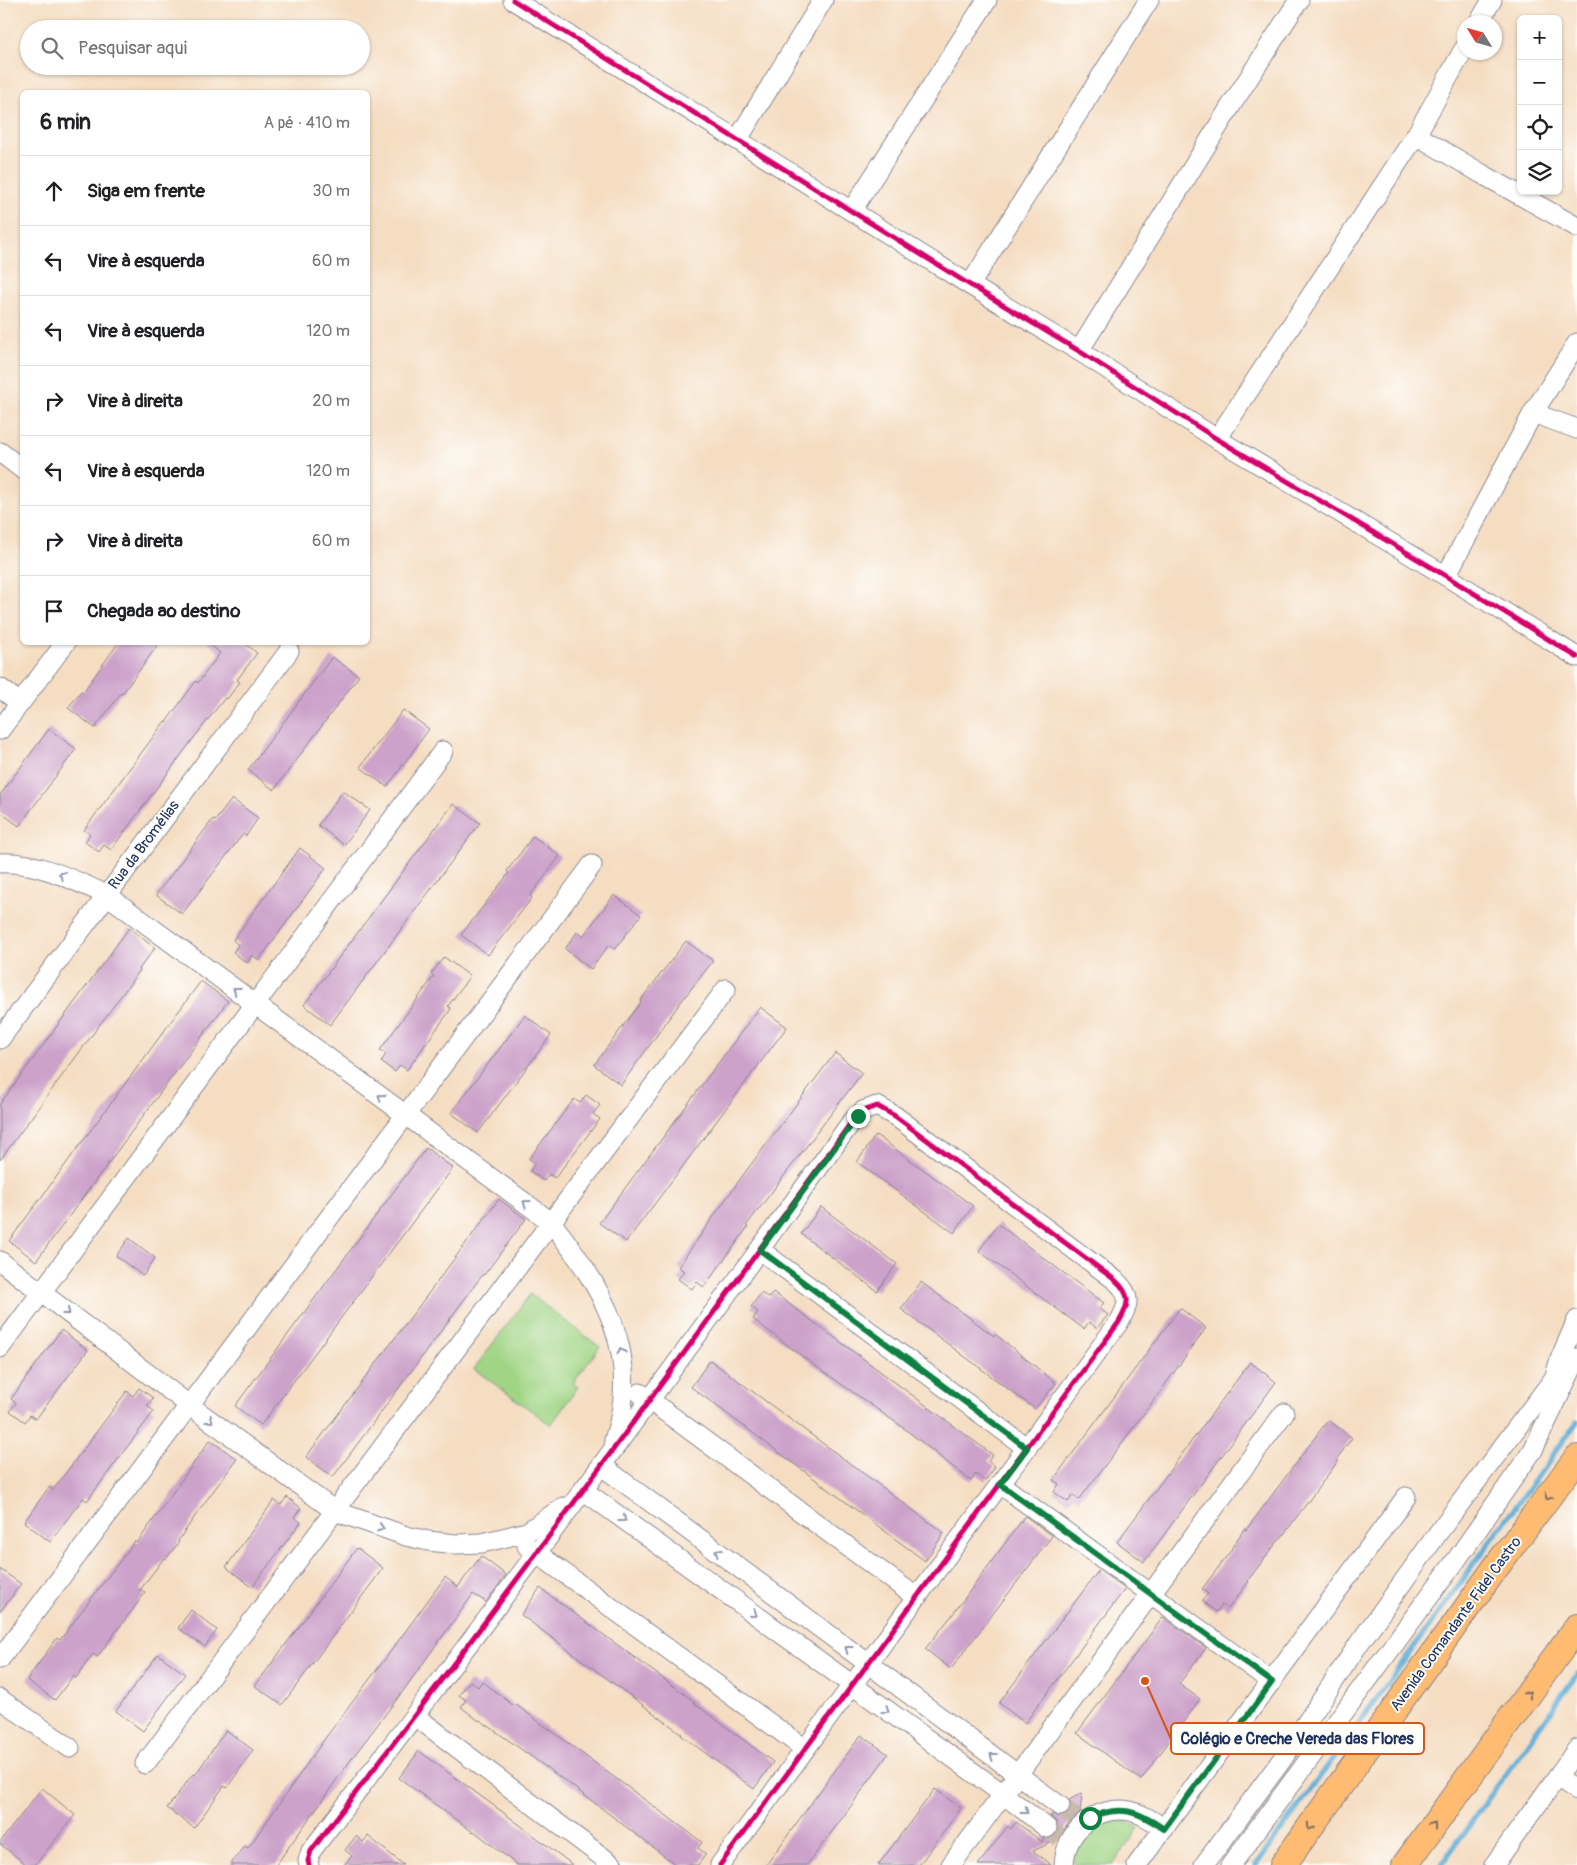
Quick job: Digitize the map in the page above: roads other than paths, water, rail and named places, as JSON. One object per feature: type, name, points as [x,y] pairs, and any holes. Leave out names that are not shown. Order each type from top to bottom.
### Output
[{"type":"highway","name":"Avenida Comandante Fidel Castro","points":[[1283,1865],[1577,1458]]},
{"type":"highway","points":[[1405,1865],[1577,1627]]},
{"type":"street","points":[[513,0],[1079,351],[1217,439],[1577,657]]},
{"type":"street","points":[[738,139],[823,0]]},
{"type":"street","points":[[852,210],[987,0]]},
{"type":"street","points":[[970,285],[1149,0]]},
{"type":"street","points":[[1079,351],[1232,104],[1299,0]]},
{"type":"street","points":[[1483,15],[1492,0]]},
{"type":"street","points":[[1217,439],[1416,134],[1458,60]]},
{"type":"street","points":[[1416,134],[1482,174],[1577,227]]},
{"type":"street","points":[[1446,576],[1533,413],[1577,343]]},
{"type":"street","points":[[1533,413],[1577,429]]},
{"type":"street","points":[[0,452],[20,467]]},
{"type":"street","points":[[0,730],[64,645]]},
{"type":"street","name":"Rua da Bromélias","points":[[0,1039],[288,652]]},
{"type":"street","points":[[0,688],[20,703]]},
{"type":"street","points":[[0,1348],[443,752]]},
{"type":"street","points":[[0,863],[25,864],[45,868],[107,894],[551,1222],[590,1277],[606,1304],[616,1330],[622,1354],[624,1401],[613,1442],[602,1466]]},
{"type":"street","points":[[0,1658],[592,865]]},
{"type":"street","points":[[145,1764],[726,989]]},
{"type":"street","points":[[309,1865],[308,1861],[311,1851],[415,1716],[602,1466],[858,1116],[867,1108],[877,1106],[895,1116],[1115,1280],[1126,1291],[1126,1308],[1119,1322],[720,1865]]},
{"type":"street","points":[[760,1250],[1027,1448]]},
{"type":"street","points":[[0,1261],[189,1405],[335,1511],[406,1536],[428,1541],[456,1544],[482,1543],[527,1532],[546,1520],[583,1490]]},
{"type":"street","points":[[1533,1450],[1560,1359],[1577,1320]]},
{"type":"street","points":[[1231,1865],[1457,1558],[1533,1450],[1577,1358]]},
{"type":"street","points":[[1204,1865],[1281,1761],[1360,1642],[1443,1526],[1554,1377]]},
{"type":"street","points":[[624,1381],[916,1597]]},
{"type":"street","points":[[951,1865],[1284,1413]]},
{"type":"street","points":[[602,1466],[1060,1806]]},
{"type":"street","points":[[1000,1484],[1272,1682]]},
{"type":"street","points":[[583,1490],[1003,1794],[1058,1837],[1064,1865]]},
{"type":"street","points":[[1137,1865],[1406,1496]]},
{"type":"street","points":[[514,1536],[805,1749]]},
{"type":"street","points":[[0,1699],[70,1748]]},
{"type":"street","points":[[415,1716],[613,1865]]},
{"type":"street","points":[[1494,1865],[1577,1749]]},
{"type":"street","points":[[1557,1777],[1577,1790]]},
{"type":"street","points":[[1058,1837],[1081,1821],[1100,1814],[1120,1810],[1140,1814],[1164,1829]]},
{"type":"waterway","points":[[1256,1865],[1577,1422]]},
{"type":"waterway","points":[[1441,1865],[1577,1674]]},
{"type":"tunnel","points":[[1060,1806],[1078,1819]]},
{"type":"tunnel","points":[[1047,1828],[1060,1838]]},
{"type":"place","name":"Colégio e Creche Vereda das Flores","points":[[1145,1681]]}]
